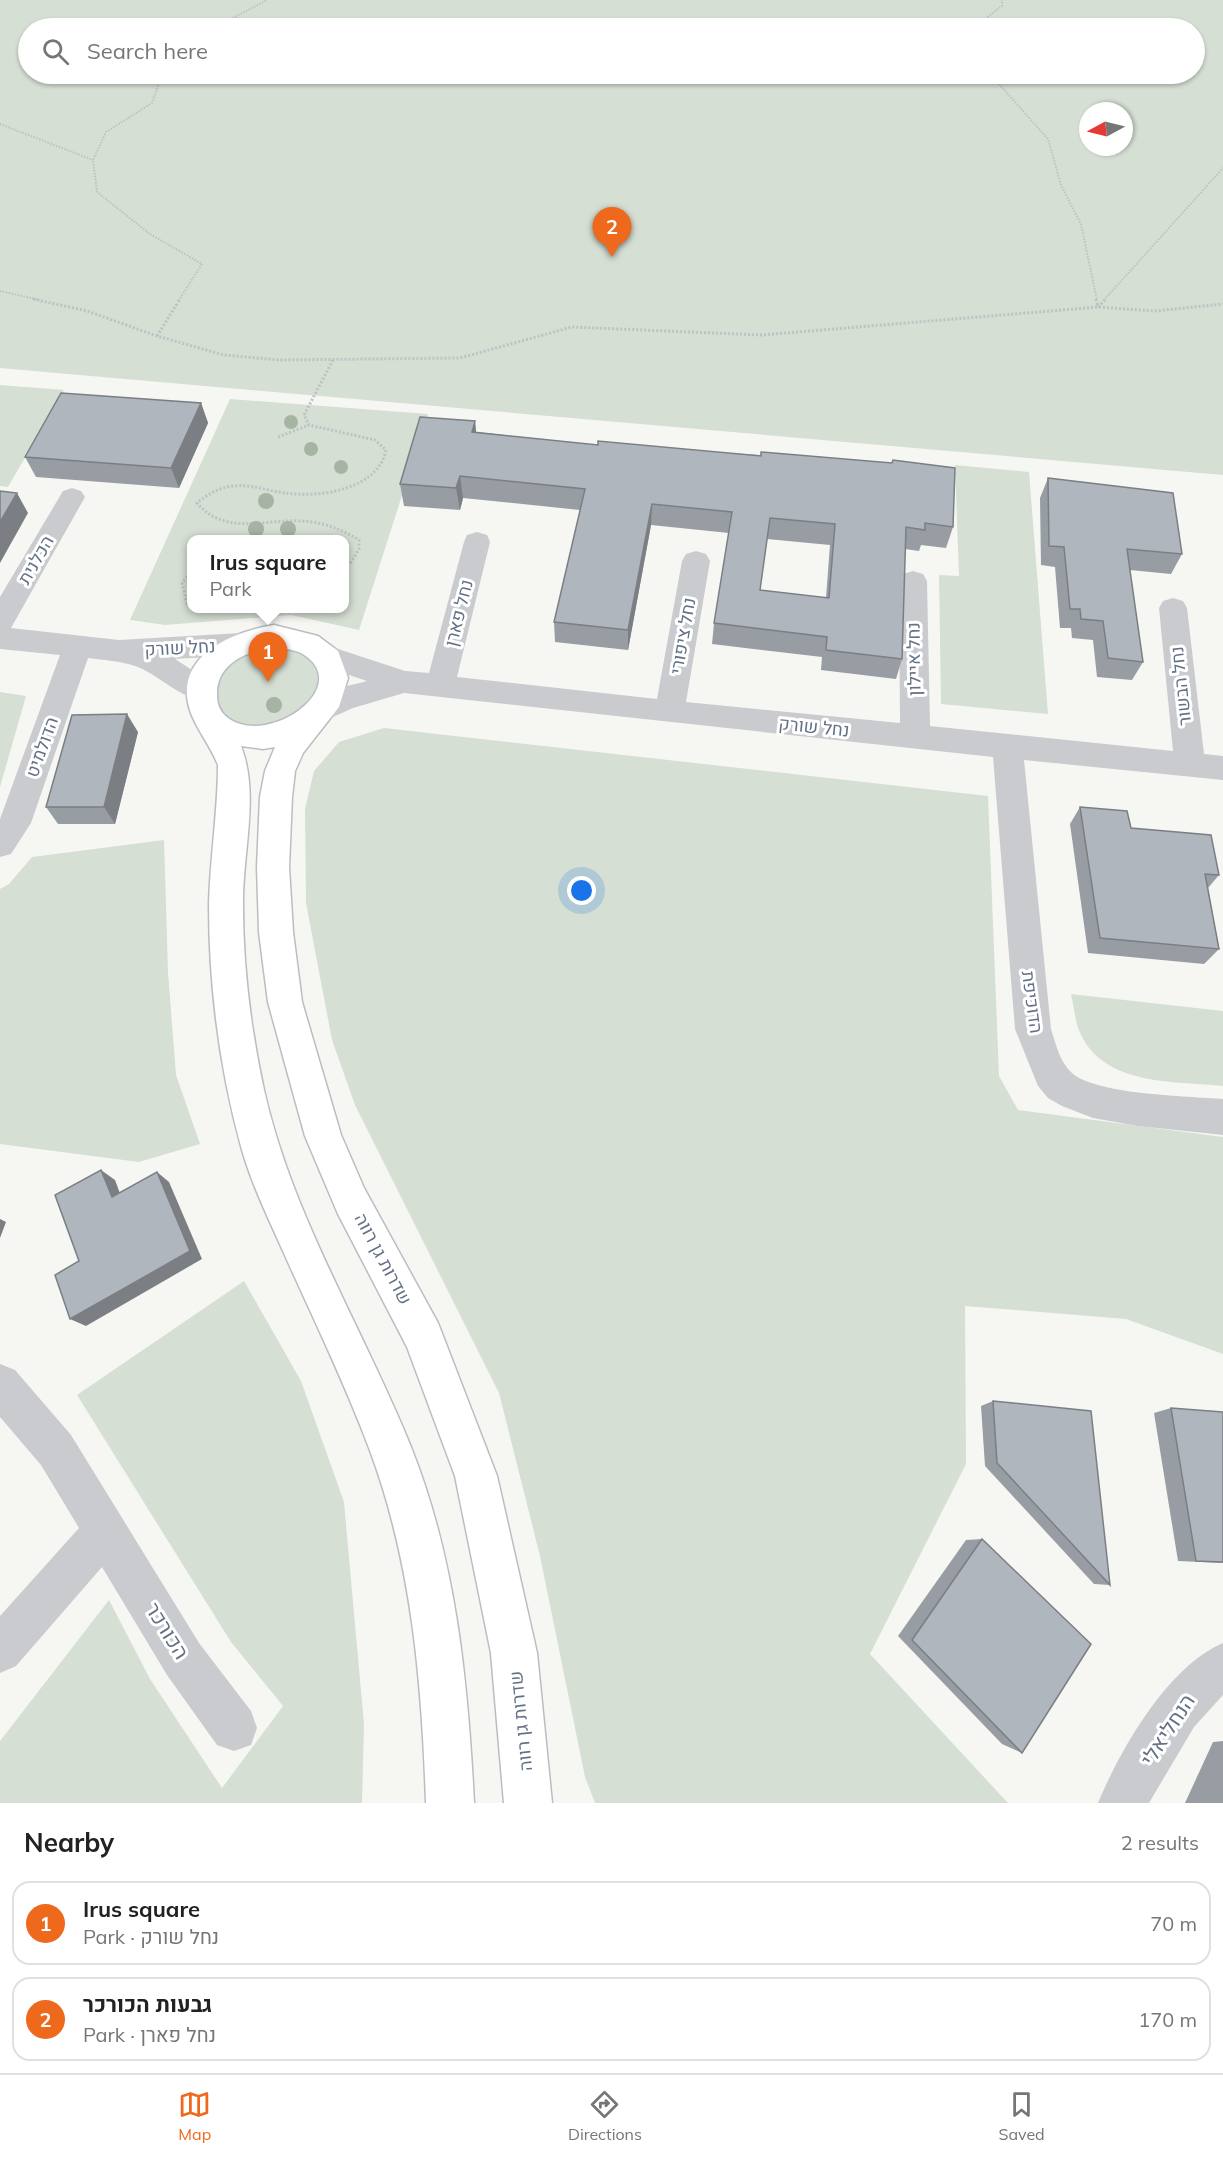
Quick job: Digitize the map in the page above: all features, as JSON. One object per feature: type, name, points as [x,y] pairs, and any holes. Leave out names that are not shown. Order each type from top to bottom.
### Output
[{"type":"street","name":"הכלנית","points":[[0,622],[72,497]]},
{"type":"street","name":"נחל פארן","points":[[441,684],[477,542]]},
{"type":"street","name":"נחל ציפורי","points":[[669,712],[696,561]]},
{"type":"street","name":"נחל איילון","points":[[913,581],[915,736]]},
{"type":"street","name":"נחל הבשור","points":[[1173,608],[1190,765]]},
{"type":"street","points":[[206,707],[227,732],[248,738],[270,738],[291,732],[316,716],[334,687],[333,671],[326,656],[313,645],[295,638],[274,636],[241,644],[216,660],[205,675],[206,707],[233,765],[226,904],[230,992],[248,1096],[261,1152],[367,1392],[391,1451],[416,1527],[434,1620],[450,1803]]},
{"type":"street","name":"נחל שורק","points":[[0,638],[119,651],[157,661],[180,674],[206,707]]},
{"type":"street","name":"נחל שורק","points":[[119,651],[241,644]]},
{"type":"street","name":"הדולמיט","points":[[0,844],[15,823],[78,646]]},
{"type":"street","name":"נחל שורק","points":[[326,656],[405,682],[441,684],[669,712],[1223,768]]},
{"type":"street","name":"נחל שורק","points":[[316,716],[353,696],[405,682]]},
{"type":"street","name":"שדרות גן רווה","points":[[316,716],[290,747],[280,771],[276,797],[273,867],[276,932],[285,1002],[322,1136],[351,1201],[424,1337],[476,1476],[514,1653],[528,1803]]},
{"type":"street","name":"הדוכיפת","points":[[1007,745],[1033,1029],[1043,1059],[1060,1086],[1087,1101],[1223,1117]]},
{"type":"street","name":"הכורכר","points":[[0,1385],[56,1450],[183,1659],[234,1728]]},
{"type":"street","points":[[0,1650],[105,1531]]},
{"type":"street","name":"הנחליאלי","points":[[1122,1803],[1177,1712],[1202,1679],[1223,1666]]},
{"type":"path","points":[[233,18],[267,0]]},
{"type":"path","points":[[986,18],[1002,6],[1002,0]]},
{"type":"path","points":[[157,336],[202,264],[150,234],[97,192],[93,160],[106,132],[152,103],[159,84]]},
{"type":"path","points":[[999,84],[1048,139],[1061,185],[1081,225],[1098,307]]},
{"type":"path","points":[[0,124],[93,160]]},
{"type":"path","points":[[1098,307],[1223,168]]},
{"type":"path","points":[[0,291],[87,311],[157,336],[225,355],[279,360],[460,358],[572,327],[762,335],[1098,307],[1155,311],[1223,304]]},
{"type":"path","points":[[309,424],[304,415],[333,360]]},
{"type":"path","points":[[278,437],[309,424],[375,440],[386,450],[386,460],[379,470],[363,482],[332,490],[293,494],[233,486],[207,494],[196,503],[205,516],[231,525],[291,521],[338,526],[359,540],[359,549],[349,564]]},
{"type":"path","points":[[187,574],[182,583],[187,604]]},
{"type":"shaded area","points":[[0,0],[1223,0],[1223,475],[0,368]]},
{"type":"shaded area","points":[[0,385],[64,390],[8,487],[0,486]]},
{"type":"shaded area","points":[[230,399],[428,414],[359,630],[291,615],[165,625],[130,620]]},
{"type":"shaded area","points":[[955,465],[1029,472],[1048,714],[941,704],[939,575],[959,576]]},
{"type":"shaded area","points":[[291,644],[324,673],[305,715],[250,731],[219,717],[213,677],[238,653]]},
{"type":"shaded area","points":[[0,692],[26,696],[0,787]]},
{"type":"shaded area","points":[[384,728],[988,796],[999,1076],[1018,1110],[1223,1137],[1223,1354],[1126,1319],[965,1306],[966,1464],[870,1654],[1008,1803],[595,1803],[585,1777],[540,1556],[499,1393],[355,1105],[332,1040],[306,903],[305,809],[314,771],[339,742]]},
{"type":"shaded area","points":[[164,840],[168,972],[176,1075],[200,1144],[139,1162],[0,1144],[0,889],[9,884],[32,857]]},
{"type":"shaded area","points":[[1071,994],[1223,1011],[1223,1086],[1143,1078],[1107,1064],[1092,1052],[1081,1035]]},
{"type":"shaded area","points":[[244,1281],[301,1381],[344,1502],[364,1724],[362,1803],[0,1803],[0,1741],[109,1600],[150,1679],[222,1788],[283,1706],[231,1642],[77,1395]]},
{"type":"building","points":[[61,393],[201,403],[171,468],[25,457]]},
{"type":"building","points":[[420,417],[475,421],[472,432],[598,445],[598,441],[761,456],[761,452],[892,463],[893,460],[955,468],[953,527],[925,523],[925,530],[906,527],[902,659],[826,650],[827,637],[714,623],[732,512],[652,504],[628,630],[554,622],[585,489],[460,476],[456,488],[400,484]],"holes":[[[770,518],[835,524],[829,598],[760,590]]]},
{"type":"building","points":[[1048,478],[1173,493],[1182,554],[1127,549],[1143,662],[1108,658],[1103,621],[1081,619],[1080,609],[1070,609],[1064,547],[1049,546]]},
{"type":"building","points":[[0,491],[17,493],[0,522]]},
{"type":"building","points":[[127,714],[104,807],[46,807],[72,715]]},
{"type":"building","points":[[1080,807],[1127,811],[1131,828],[1211,835],[1219,875],[1205,874],[1219,949],[1100,938]]},
{"type":"building","points":[[101,1170],[112,1197],[157,1172],[190,1251],[70,1319],[55,1275],[79,1261],[55,1195]]},
{"type":"building","points":[[993,1401],[1091,1411],[1110,1585],[997,1463]]},
{"type":"building","points":[[1171,1408],[1223,1412],[1223,1562],[1196,1561]]},
{"type":"building","points":[[982,1539],[1091,1644],[1022,1753],[912,1640]]},
{"type":"place","name":"גבעות הכורכר","points":[[612,257]]},
{"type":"place","name":"Irus square","points":[[268,682]]}]
